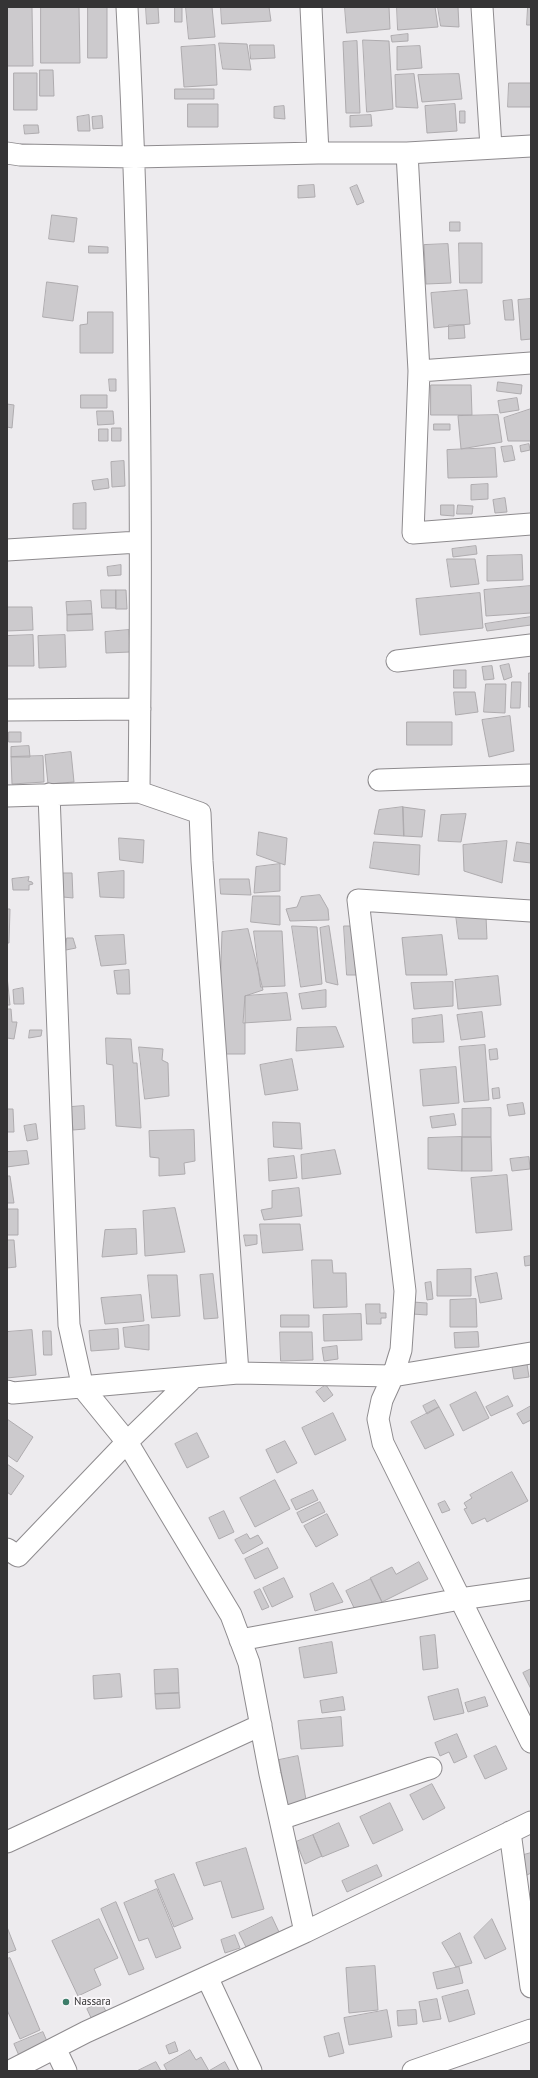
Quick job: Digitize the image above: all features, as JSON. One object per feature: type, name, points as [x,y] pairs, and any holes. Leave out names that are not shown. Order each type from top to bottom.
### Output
[{"type":"street","points":[[126,7],[135,157],[139,542],[139,792]]},
{"type":"street","points":[[311,7],[318,152]]},
{"type":"street","points":[[482,7],[491,147]]},
{"type":"street","points":[[7,157],[20,155],[135,157],[318,152],[407,153],[491,147],[531,146]]},
{"type":"street","points":[[407,153],[419,371],[413,533],[531,524]]},
{"type":"street","points":[[419,371],[531,363]]},
{"type":"street","points":[[7,550],[139,542]]},
{"type":"street","points":[[397,661],[531,645]]},
{"type":"street","points":[[7,710],[140,709]]},
{"type":"street","points":[[379,780],[531,775]]},
{"type":"street","points":[[7,796],[139,792],[200,813],[238,1373]]},
{"type":"street","points":[[49,794],[69,1325],[83,1388],[127,1442],[230,1615],[249,1663],[280,1819],[305,1932]]},
{"type":"street","points":[[531,912],[358,900],[405,1291],[401,1350],[393,1376],[382,1400],[378,1419],[383,1443],[531,1742]]},
{"type":"street","points":[[7,1391],[13,1393],[83,1388],[238,1373],[393,1376],[531,1353]]},
{"type":"street","points":[[7,1549],[18,1556],[127,1442],[194,1377]]},
{"type":"street","points":[[240,1640],[460,1599],[531,1589]]},
{"type":"street","points":[[7,1842],[261,1725]]},
{"type":"street","points":[[280,1819],[431,1768]]},
{"type":"street","points":[[10,2071],[55,2048],[305,1932],[531,1822]]},
{"type":"street","points":[[510,1832],[531,1987]]},
{"type":"street","points":[[207,1977],[251,2071]]},
{"type":"street","points":[[413,2071],[531,2030]]},
{"type":"street","points":[[55,2048],[66,2071]]},
{"type":"building","points":[[7,7],[32,7],[33,66],[7,66]]},
{"type":"building","points":[[41,7],[79,7],[80,63],[41,63]]},
{"type":"building","points":[[88,7],[107,7],[107,58],[88,58]]},
{"type":"building","points":[[146,7],[158,7],[159,23],[147,24]]},
{"type":"building","points":[[175,7],[182,7],[182,22],[175,22]]},
{"type":"building","points":[[186,7],[212,7],[215,37],[189,39]]},
{"type":"building","points":[[221,7],[269,7],[271,21],[222,24]]},
{"type":"building","points":[[345,7],[389,7],[390,29],[347,33]]},
{"type":"building","points":[[397,7],[435,7],[438,27],[398,30]]},
{"type":"building","points":[[438,7],[458,7],[459,27],[441,26]]},
{"type":"building","points":[[528,7],[531,7],[531,25],[527,25]]},
{"type":"building","points":[[408,34],[408,41],[392,42],[391,36]]},
{"type":"building","points":[[363,40],[389,41],[393,109],[367,112]]},
{"type":"building","points":[[357,41],[360,113],[346,113],[343,42]]},
{"type":"building","points":[[219,43],[247,44],[251,70],[223,69]]},
{"type":"building","points":[[215,45],[217,85],[184,87],[181,47]]},
{"type":"building","points":[[250,45],[274,45],[275,58],[251,59]]},
{"type":"building","points":[[420,46],[422,68],[397,70],[397,47]]},
{"type":"building","points":[[40,70],[53,70],[54,96],[40,96]]},
{"type":"building","points":[[14,73],[37,73],[37,110],[14,110]]},
{"type":"building","points":[[414,74],[418,108],[396,107],[395,75]]},
{"type":"building","points":[[459,74],[462,99],[422,102],[418,75]]},
{"type":"building","points":[[509,83],[531,83],[531,107],[508,107]]},
{"type":"building","points":[[175,89],[214,89],[214,99],[175,99]]},
{"type":"building","points":[[188,104],[218,104],[218,127],[188,127]]},
{"type":"building","points":[[455,104],[457,131],[427,133],[425,106]]},
{"type":"building","points":[[284,106],[285,119],[274,118],[274,107]]},
{"type":"building","points":[[460,111],[465,111],[465,123],[460,123]]},
{"type":"building","points":[[89,115],[90,131],[78,131],[77,117]]},
{"type":"building","points":[[371,115],[372,126],[350,127],[350,116]]},
{"type":"building","points":[[102,116],[103,128],[93,129],[92,117]]},
{"type":"building","points":[[24,125],[38,125],[39,133],[25,134]]},
{"type":"building","points":[[314,185],[315,197],[298,198],[298,186]]},
{"type":"building","points":[[357,185],[364,202],[357,205],[350,188]]},
{"type":"building","points":[[52,215],[77,218],[74,242],[49,239]]},
{"type":"building","points":[[450,222],[460,222],[460,231],[450,231]]},
{"type":"building","points":[[459,243],[482,243],[482,283],[460,283]]},
{"type":"building","points":[[448,244],[451,283],[426,284],[424,245]]},
{"type":"building","points":[[89,246],[108,247],[108,253],[89,253]]},
{"type":"building","points":[[47,282],[78,286],[73,321],[43,317]]},
{"type":"building","points":[[467,290],[470,324],[434,328],[431,293]]},
{"type":"building","points":[[531,299],[531,339],[521,340],[518,300]]},
{"type":"building","points":[[512,300],[514,320],[505,320],[503,301]]},
{"type":"building","points":[[88,312],[113,312],[113,353],[80,353],[80,325],[87,324]]},
{"type":"building","points":[[449,325],[464,325],[465,338],[449,339]]},
{"type":"building","points":[[109,379],[116,379],[116,391],[110,391]]},
{"type":"building","points":[[498,382],[522,385],[521,394],[497,391]]},
{"type":"building","points":[[431,385],[471,385],[472,415],[431,415]]},
{"type":"building","points":[[81,395],[107,395],[107,408],[81,408]]},
{"type":"building","points":[[517,398],[519,410],[500,413],[498,401]]},
{"type":"building","points":[[7,404],[14,405],[12,428],[7,427]]},
{"type":"building","points":[[531,409],[531,441],[508,441],[504,418]]},
{"type":"building","points":[[97,411],[113,411],[114,424],[98,425]]},
{"type":"building","points":[[498,415],[502,442],[461,449],[458,416]]},
{"type":"building","points":[[434,424],[450,424],[450,430],[434,430]]},
{"type":"building","points":[[112,428],[121,428],[121,441],[112,441]]},
{"type":"building","points":[[99,429],[108,429],[108,441],[99,441]]},
{"type":"building","points":[[529,444],[530,450],[521,452],[520,446]]},
{"type":"building","points":[[512,446],[515,460],[504,462],[501,447]]},
{"type":"building","points":[[495,448],[497,477],[448,478],[447,450]]},
{"type":"building","points":[[124,461],[125,486],[112,487],[111,462]]},
{"type":"building","points":[[108,479],[109,488],[94,490],[92,481]]},
{"type":"building","points":[[488,484],[488,499],[471,500],[471,485]]},
{"type":"building","points":[[505,498],[507,512],[495,513],[493,500]]},
{"type":"building","points":[[86,503],[86,529],[73,529],[73,504]]},
{"type":"building","points":[[441,505],[454,505],[454,516],[441,515]]},
{"type":"building","points":[[458,505],[473,506],[472,514],[457,514]]},
{"type":"building","points":[[476,546],[477,554],[453,557],[452,549]]},
{"type":"building","points":[[522,555],[523,580],[487,581],[487,556]]},
{"type":"building","points":[[447,559],[475,559],[479,584],[451,587]]},
{"type":"building","points":[[121,565],[121,575],[108,576],[107,567]]},
{"type":"building","points":[[531,586],[531,613],[486,616],[484,590]]},
{"type":"building","points":[[101,590],[116,590],[116,608],[102,608]]},
{"type":"building","points":[[116,590],[126,590],[127,609],[116,609]]},
{"type":"building","points":[[480,593],[483,628],[420,635],[416,599]]},
{"type":"building","points":[[91,601],[92,614],[67,615],[66,602]]},
{"type":"building","points":[[7,607],[32,607],[33,630],[7,631]]},
{"type":"building","points":[[92,614],[93,630],[67,631],[67,615]]},
{"type":"building","points":[[531,617],[531,625],[487,631],[485,624]]},
{"type":"building","points":[[129,630],[130,652],[106,653],[105,632]]},
{"type":"building","points":[[33,635],[34,666],[7,666],[7,636]]},
{"type":"building","points":[[65,635],[66,667],[39,668],[38,636]]},
{"type":"building","points":[[509,664],[512,677],[504,680],[500,666]]},
{"type":"building","points":[[492,666],[494,679],[484,680],[482,667]]},
{"type":"building","points":[[454,670],[466,670],[466,688],[454,688]]},
{"type":"building","points":[[529,673],[531,673],[531,707],[529,707]]},
{"type":"building","points":[[512,682],[521,682],[520,708],[511,708]]},
{"type":"building","points":[[486,684],[506,684],[505,713],[484,712]]},
{"type":"building","points":[[454,692],[475,692],[478,712],[456,715]]},
{"type":"building","points":[[510,716],[514,751],[489,757],[482,720]]},
{"type":"building","points":[[407,722],[452,722],[452,745],[407,745]]},
{"type":"building","points":[[9,732],[21,732],[21,742],[9,742]]},
{"type":"building","points":[[29,746],[30,757],[11,757],[11,747]]},
{"type":"building","points":[[71,752],[74,782],[48,784],[45,755]]},
{"type":"building","points":[[43,756],[44,782],[12,784],[11,757]]},
{"type":"building","points":[[403,807],[425,810],[422,837],[404,836]]},
{"type":"building","points":[[403,807],[404,836],[374,834],[379,810]]},
{"type":"building","points":[[466,814],[461,842],[438,841],[441,815]]},
{"type":"building","points":[[259,832],[287,838],[285,865],[257,855]]},
{"type":"building","points":[[119,838],[144,840],[143,863],[120,860]]},
{"type":"building","points":[[507,841],[502,883],[464,871],[463,845]]},
{"type":"building","points":[[374,842],[420,845],[419,875],[370,868]]},
{"type":"building","points":[[517,842],[531,844],[531,863],[514,861]]},
{"type":"building","points":[[280,864],[280,891],[254,893],[256,867]]},
{"type":"building","points":[[124,871],[124,898],[100,897],[98,873]]},
{"type":"building","points":[[61,873],[72,873],[73,898],[63,897]]},
{"type":"building","points":[[29,877],[28,881],[32,882],[33,884],[29,885],[29,890],[13,890],[12,879]]},
{"type":"building","points":[[220,879],[249,879],[251,895],[221,894]]},
{"type":"building","points":[[320,895],[328,909],[329,920],[290,921],[286,909],[297,907],[301,897]]},
{"type":"building","points":[[253,896],[280,896],[280,925],[251,922]]},
{"type":"building","points":[[7,909],[10,909],[9,943],[7,943]]},
{"type":"building","points":[[456,915],[486,916],[487,939],[459,939]]},
{"type":"building","points":[[292,926],[317,927],[322,984],[301,987]]},
{"type":"building","points":[[329,926],[338,985],[326,982],[320,928]]},
{"type":"building","points":[[344,926],[351,926],[358,975],[347,975]]},
{"type":"building","points":[[248,929],[263,990],[245,996],[245,1054],[218,1054],[222,932]]},
{"type":"building","points":[[254,931],[282,931],[285,986],[261,987]]},
{"type":"building","points":[[124,935],[126,964],[101,966],[95,936]]},
{"type":"building","points":[[442,935],[447,975],[406,975],[402,938]]},
{"type":"building","points":[[67,938],[73,938],[76,948],[66,950]]},
{"type":"building","points":[[129,970],[130,994],[117,994],[114,971]]},
{"type":"building","points":[[7,976],[10,1005],[7,1005]]},
{"type":"building","points":[[498,976],[501,1005],[458,1009],[455,980]]},
{"type":"building","points":[[453,982],[453,1006],[414,1009],[411,983]]},
{"type":"building","points":[[23,988],[24,1004],[14,1004],[13,990]]},
{"type":"building","points":[[326,990],[326,1007],[302,1009],[299,994]]},
{"type":"building","points":[[287,993],[291,1020],[243,1023],[245,996]]},
{"type":"building","points":[[7,1009],[11,1009],[12,1022],[17,1022],[14,1039],[7,1038]]},
{"type":"building","points":[[482,1012],[485,1037],[461,1040],[457,1015]]},
{"type":"building","points":[[442,1015],[444,1042],[413,1043],[412,1019]]},
{"type":"building","points":[[336,1027],[344,1047],[296,1051],[297,1028]]},
{"type":"building","points":[[30,1030],[42,1030],[41,1036],[29,1038]]},
{"type":"building","points":[[106,1038],[131,1039],[133,1063],[137,1063],[141,1128],[116,1126],[113,1065],[107,1064]]},
{"type":"building","points":[[485,1045],[489,1100],[464,1102],[459,1047]]},
{"type":"building","points":[[139,1047],[163,1049],[162,1060],[168,1063],[169,1096],[145,1099]]},
{"type":"building","points":[[497,1049],[498,1059],[490,1060],[489,1050]]},
{"type":"building","points":[[292,1059],[298,1090],[265,1095],[260,1065]]},
{"type":"building","points":[[456,1067],[459,1103],[423,1106],[420,1070]]},
{"type":"building","points":[[499,1088],[500,1098],[493,1099],[492,1089]]},
{"type":"building","points":[[523,1103],[525,1114],[509,1116],[507,1105]]},
{"type":"building","points":[[84,1106],[85,1129],[73,1130],[71,1107]]},
{"type":"building","points":[[491,1108],[491,1137],[462,1137],[462,1109]]},
{"type":"building","points":[[7,1109],[13,1109],[14,1132],[7,1132]]},
{"type":"building","points":[[454,1114],[456,1125],[432,1128],[430,1117]]},
{"type":"building","points":[[273,1122],[300,1123],[302,1149],[274,1147]]},
{"type":"building","points":[[36,1124],[38,1139],[27,1141],[24,1126]]},
{"type":"building","points":[[194,1130],[195,1161],[184,1163],[185,1174],[159,1176],[159,1158],[150,1157],[149,1131]]},
{"type":"building","points":[[462,1137],[491,1137],[492,1171],[462,1171]]},
{"type":"building","points":[[462,1137],[462,1171],[428,1169],[428,1138]]},
{"type":"building","points":[[335,1150],[341,1174],[302,1179],[301,1155]]},
{"type":"building","points":[[27,1151],[29,1164],[7,1167],[7,1152]]},
{"type":"building","points":[[294,1156],[297,1178],[269,1181],[268,1159]]},
{"type":"building","points":[[529,1157],[530,1169],[512,1171],[510,1159]]},
{"type":"building","points":[[507,1175],[512,1230],[476,1233],[471,1178]]},
{"type":"building","points":[[7,1176],[10,1176],[14,1203],[7,1203]]},
{"type":"building","points":[[299,1188],[302,1216],[264,1220],[261,1210],[272,1208],[272,1191]]},
{"type":"building","points":[[175,1208],[185,1252],[145,1256],[143,1211]]},
{"type":"building","points":[[7,1209],[18,1209],[18,1235],[7,1235]]},
{"type":"building","points":[[260,1224],[300,1224],[303,1250],[263,1253]]},
{"type":"building","points":[[136,1229],[137,1254],[102,1257],[105,1230]]},
{"type":"building","points":[[244,1235],[257,1235],[257,1244],[246,1246]]},
{"type":"building","points":[[7,1240],[14,1240],[16,1267],[7,1268]]},
{"type":"building","points":[[531,1256],[531,1265],[525,1266],[524,1257]]},
{"type":"building","points":[[312,1260],[332,1260],[333,1273],[346,1273],[347,1307],[314,1308]]},
{"type":"building","points":[[471,1269],[471,1296],[437,1296],[437,1270]]},
{"type":"building","points":[[497,1273],[502,1299],[480,1303],[475,1277]]},
{"type":"building","points":[[213,1274],[218,1318],[204,1319],[200,1275]]},
{"type":"building","points":[[148,1275],[177,1275],[180,1316],[152,1318]]},
{"type":"building","points":[[431,1282],[433,1299],[427,1300],[425,1283]]},
{"type":"building","points":[[141,1295],[144,1321],[105,1324],[101,1298]]},
{"type":"building","points":[[476,1299],[477,1327],[450,1327],[450,1300]]},
{"type":"building","points":[[413,1302],[427,1303],[427,1315],[412,1314]]},
{"type":"building","points":[[366,1304],[380,1304],[380,1313],[386,1313],[386,1318],[381,1318],[381,1324],[367,1324]]},
{"type":"building","points":[[361,1314],[362,1340],[324,1341],[323,1315]]},
{"type":"building","points":[[281,1315],[309,1315],[309,1327],[281,1327]]},
{"type":"building","points":[[149,1325],[149,1350],[125,1347],[123,1328]]},
{"type":"building","points":[[118,1329],[119,1349],[91,1351],[89,1331]]},
{"type":"building","points":[[32,1330],[36,1375],[7,1378],[7,1332]]},
{"type":"building","points":[[43,1331],[51,1331],[52,1355],[44,1355]]},
{"type":"building","points":[[280,1332],[312,1332],[313,1360],[281,1361]]},
{"type":"building","points":[[478,1332],[479,1347],[455,1348],[454,1333]]},
{"type":"building","points":[[337,1346],[338,1359],[324,1361],[322,1348]]},
{"type":"building","points":[[527,1364],[529,1377],[514,1379],[512,1367]]},
{"type":"building","points":[[326,1385],[333,1395],[324,1402],[316,1392]]},
{"type":"building","points":[[476,1392],[489,1418],[463,1431],[450,1405]]},
{"type":"building","points":[[508,1396],[513,1406],[491,1416],[486,1407]]},
{"type":"building","points":[[435,1400],[439,1407],[427,1414],[423,1406]]},
{"type":"building","points":[[531,1406],[531,1420],[523,1424],[517,1414]]},
{"type":"building","points":[[439,1407],[454,1435],[425,1449],[411,1422]]},
{"type":"building","points":[[333,1413],[346,1440],[315,1455],[302,1428]]},
{"type":"building","points":[[7,1419],[33,1437],[17,1462],[7,1455]]},
{"type":"building","points":[[197,1433],[209,1457],[187,1468],[175,1444]]},
{"type":"building","points":[[285,1441],[297,1463],[277,1473],[266,1450]]},
{"type":"building","points":[[7,1464],[24,1476],[11,1495],[7,1492]]},
{"type":"building","points":[[512,1472],[528,1501],[487,1522],[485,1518],[472,1524],[464,1509],[467,1508],[464,1503],[472,1498],[470,1495]]},
{"type":"building","points":[[275,1480],[290,1509],[255,1527],[240,1498]]},
{"type":"building","points":[[313,1490],[318,1500],[296,1510],[291,1500]]},
{"type":"building","points":[[445,1501],[450,1510],[442,1513],[438,1504]]},
{"type":"building","points":[[320,1502],[325,1512],[302,1523],[297,1513]]},
{"type":"building","points":[[224,1511],[234,1532],[219,1539],[209,1518]]},
{"type":"building","points":[[327,1514],[338,1535],[316,1547],[304,1526]]},
{"type":"building","points":[[247,1534],[250,1539],[258,1535],[263,1543],[243,1554],[235,1540]]},
{"type":"building","points":[[268,1548],[278,1568],[255,1579],[245,1559]]},
{"type":"building","points":[[419,1562],[428,1579],[382,1602],[370,1578],[392,1567],[396,1574]]},
{"type":"building","points":[[284,1578],[293,1597],[272,1607],[263,1588]]},
{"type":"building","points":[[371,1579],[382,1602],[357,1614],[346,1591]]},
{"type":"building","points":[[333,1583],[343,1602],[315,1611],[310,1594]]},
{"type":"building","points":[[260,1589],[269,1607],[262,1610],[254,1592]]},
{"type":"building","points":[[435,1635],[438,1668],[423,1670],[420,1637]]},
{"type":"building","points":[[332,1642],[337,1673],[304,1678],[299,1648]]},
{"type":"building","points":[[178,1669],[179,1693],[155,1694],[154,1670]]},
{"type":"building","points":[[531,1669],[531,1689],[523,1673]]},
{"type":"building","points":[[120,1674],[122,1697],[94,1699],[93,1676]]},
{"type":"building","points":[[458,1689],[464,1713],[434,1720],[428,1697]]},
{"type":"building","points":[[179,1693],[180,1708],[156,1709],[155,1694]]},
{"type":"building","points":[[343,1697],[345,1710],[322,1713],[320,1701]]},
{"type":"building","points":[[485,1697],[488,1706],[468,1712],[465,1703]]},
{"type":"building","points":[[341,1717],[343,1746],[301,1749],[298,1721]]},
{"type":"building","points":[[457,1734],[467,1757],[454,1763],[449,1752],[440,1756],[435,1743]]},
{"type":"building","points":[[496,1746],[507,1769],[485,1779],[474,1756]]},
{"type":"building","points":[[298,1756],[307,1805],[288,1809],[279,1760]]},
{"type":"building","points":[[432,1784],[445,1808],[423,1820],[410,1795]]},
{"type":"building","points":[[390,1803],[403,1830],[373,1844],[360,1817]]},
{"type":"building","points":[[339,1823],[349,1846],[322,1857],[313,1835]]},
{"type":"building","points":[[313,1835],[322,1856],[305,1864],[296,1842]]},
{"type":"building","points":[[246,1848],[264,1909],[232,1918],[221,1881],[204,1886],[196,1863]]},
{"type":"building","points":[[531,1853],[531,1873],[527,1875],[520,1856]]},
{"type":"building","points":[[377,1865],[382,1876],[347,1892],[342,1881]]},
{"type":"building","points":[[174,1874],[193,1919],[174,1927],[155,1881]]},
{"type":"building","points":[[157,1889],[181,1948],[156,1958],[148,1938],[139,1941],[124,1903]]},
{"type":"building","points":[[116,1902],[144,1969],[129,1975],[101,1909]]},
{"type":"building","points":[[272,1917],[279,1932],[246,1947],[239,1933]]},
{"type":"building","points":[[99,1919],[118,1958],[94,1969],[101,1985],[78,1996],[52,1941]]},
{"type":"building","points":[[492,1919],[506,1949],[485,1959],[474,1937]]},
{"type":"building","points":[[7,1927],[16,1950],[7,1953]]},
{"type":"building","points":[[460,1933],[472,1963],[456,1967],[442,1943]]},
{"type":"building","points":[[235,1935],[240,1948],[225,1953],[221,1940]]},
{"type":"building","points":[[10,1958],[40,2030],[20,2039],[7,2010],[7,1959]]},
{"type":"building","points":[[375,1966],[378,2010],[349,2013],[346,1968]]},
{"type":"building","points":[[459,1967],[463,1983],[437,1989],[433,1973]]},
{"type":"building","points":[[468,1990],[475,2014],[449,2022],[442,1997]]},
{"type":"building","points":[[437,1999],[441,2019],[423,2022],[419,2002]]},
{"type":"building","points":[[101,2002],[108,2015],[93,2022],[87,2009]]},
{"type":"building","points":[[387,2010],[392,2037],[349,2045],[344,2018]]},
{"type":"building","points":[[416,2010],[417,2024],[398,2026],[397,2011]]},
{"type":"building","points":[[43,2032],[49,2046],[20,2058],[14,2044]]},
{"type":"building","points":[[339,2033],[344,2053],[329,2057],[324,2037]]},
{"type":"building","points":[[175,2042],[178,2051],[169,2054],[166,2046]]},
{"type":"building","points":[[190,2050],[196,2060],[201,2057],[209,2071],[167,2071],[164,2065]]},
{"type":"building","points":[[156,2062],[161,2071],[137,2071]]},
{"type":"building","points":[[225,2062],[230,2071],[209,2071]]},
{"type":"place","name":"Nassara","points":[[66,2002]]}]
